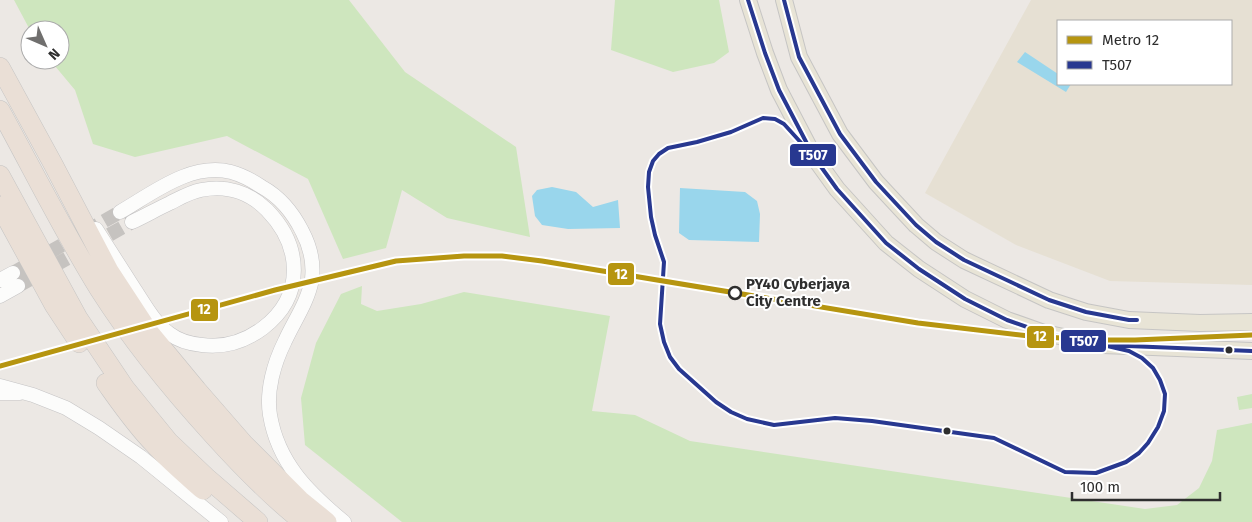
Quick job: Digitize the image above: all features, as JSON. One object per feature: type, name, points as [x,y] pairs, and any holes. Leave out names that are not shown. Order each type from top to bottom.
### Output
[{"type":"highway","points":[[0,67],[109,271],[149,332],[244,444],[300,500],[327,522]]},
{"type":"highway","points":[[0,110],[100,289],[137,344],[180,398],[222,445],[273,496],[303,522]]},
{"type":"highway","points":[[0,175],[78,318],[125,388],[169,442],[258,522]]},
{"type":"highway","points":[[0,206],[54,305],[126,411],[153,444],[239,522]]},
{"type":"main road","points":[[748,0],[779,90],[814,157],[837,189],[886,243],[919,270],[965,299],[1007,320],[1044,333],[1104,345],[1252,351]]},
{"type":"main road","points":[[784,0],[799,57],[840,134],[876,182],[916,225],[936,242],[964,260],[1049,300],[1086,312],[1129,320],[1200,323],[1252,322]]},
{"type":"street","points":[[53,164],[155,320],[170,334],[184,341],[213,346],[240,342],[254,335],[278,315],[287,300],[292,287],[294,263],[286,236],[262,205],[240,191],[214,188],[191,192],[132,222]]},
{"type":"street","points":[[120,212],[184,176],[216,170],[232,172],[265,188],[278,198],[296,220],[309,247],[312,278],[303,306],[284,343],[278,360],[269,398],[270,414],[280,446],[291,470],[312,494],[344,522]]},
{"type":"street","points":[[0,280],[15,280],[0,296]]},
{"type":"street","points":[[0,386],[33,395],[66,408],[99,428],[141,457],[221,522]]},
{"type":"street","points":[[0,396],[33,395]]},
{"type":"shaded area","points":[[1031,0],[1252,0],[1252,285],[1110,281],[1016,245],[925,193]]},
{"type":"green space","points":[[14,0],[349,0],[405,72],[516,147],[530,237],[447,218],[402,190],[386,248],[343,259],[308,179],[227,136],[135,157],[93,144],[75,90],[58,70],[70,70],[70,20],[25,20]]},
{"type":"green space","points":[[615,0],[719,0],[729,52],[714,63],[673,72],[611,50]]},
{"type":"green space","points":[[362,286],[361,304],[377,311],[421,304],[464,292],[610,316],[592,411],[635,415],[690,441],[1145,509],[1177,505],[1199,488],[1212,461],[1217,430],[1252,423],[1252,522],[402,522],[305,445],[301,398],[316,343],[341,294]]},
{"type":"green space","points":[[1252,394],[1252,408],[1239,410],[1237,397]]},
{"type":"water","points":[[1025,52],[1057,73],[1057,85],[1070,85],[1066,92],[1017,62]]},
{"type":"water","points":[[552,187],[576,192],[593,207],[618,200],[620,228],[568,229],[542,225],[535,216],[532,196],[537,190]]},
{"type":"water","points":[[680,188],[745,192],[757,201],[760,214],[759,242],[689,240],[679,233]]},
{"type":"tunnel","points":[[13,273],[120,212]]},
{"type":"tunnel","points":[[18,286],[132,222]]},
{"type":"metro line","name":"12","points":[[0,366],[275,290],[396,261],[464,256],[502,256],[542,261],[918,323],[1029,336],[1094,340],[1135,340],[1252,335]]},
{"type":"transit line","name":"T507","points":[[748,0],[779,90],[814,157],[837,189],[886,243],[919,269],[965,299],[1007,320],[1044,333],[1103,345],[1252,351]]},
{"type":"transit line","name":"T507","points":[[784,0],[799,57],[840,134],[876,182],[916,225],[936,242],[964,260],[1049,300],[1086,312],[1137,320]]},
{"type":"transit line","name":"T507","points":[[814,157],[784,124],[775,119],[763,118],[731,132],[668,148],[653,161],[649,172],[648,187],[651,217],[664,262],[660,324],[664,342],[670,357],[679,369],[716,402],[731,412],[747,419],[774,425],[835,418],[872,421],[994,438],[1065,472],[1096,473],[1126,462],[1139,453],[1148,443],[1158,427],[1164,411],[1165,394],[1153,368],[1142,358],[1129,351],[1103,345]]},
{"type":"place","name":"PY40 Cyberjaya City Centre","points":[[735,293]]}]
